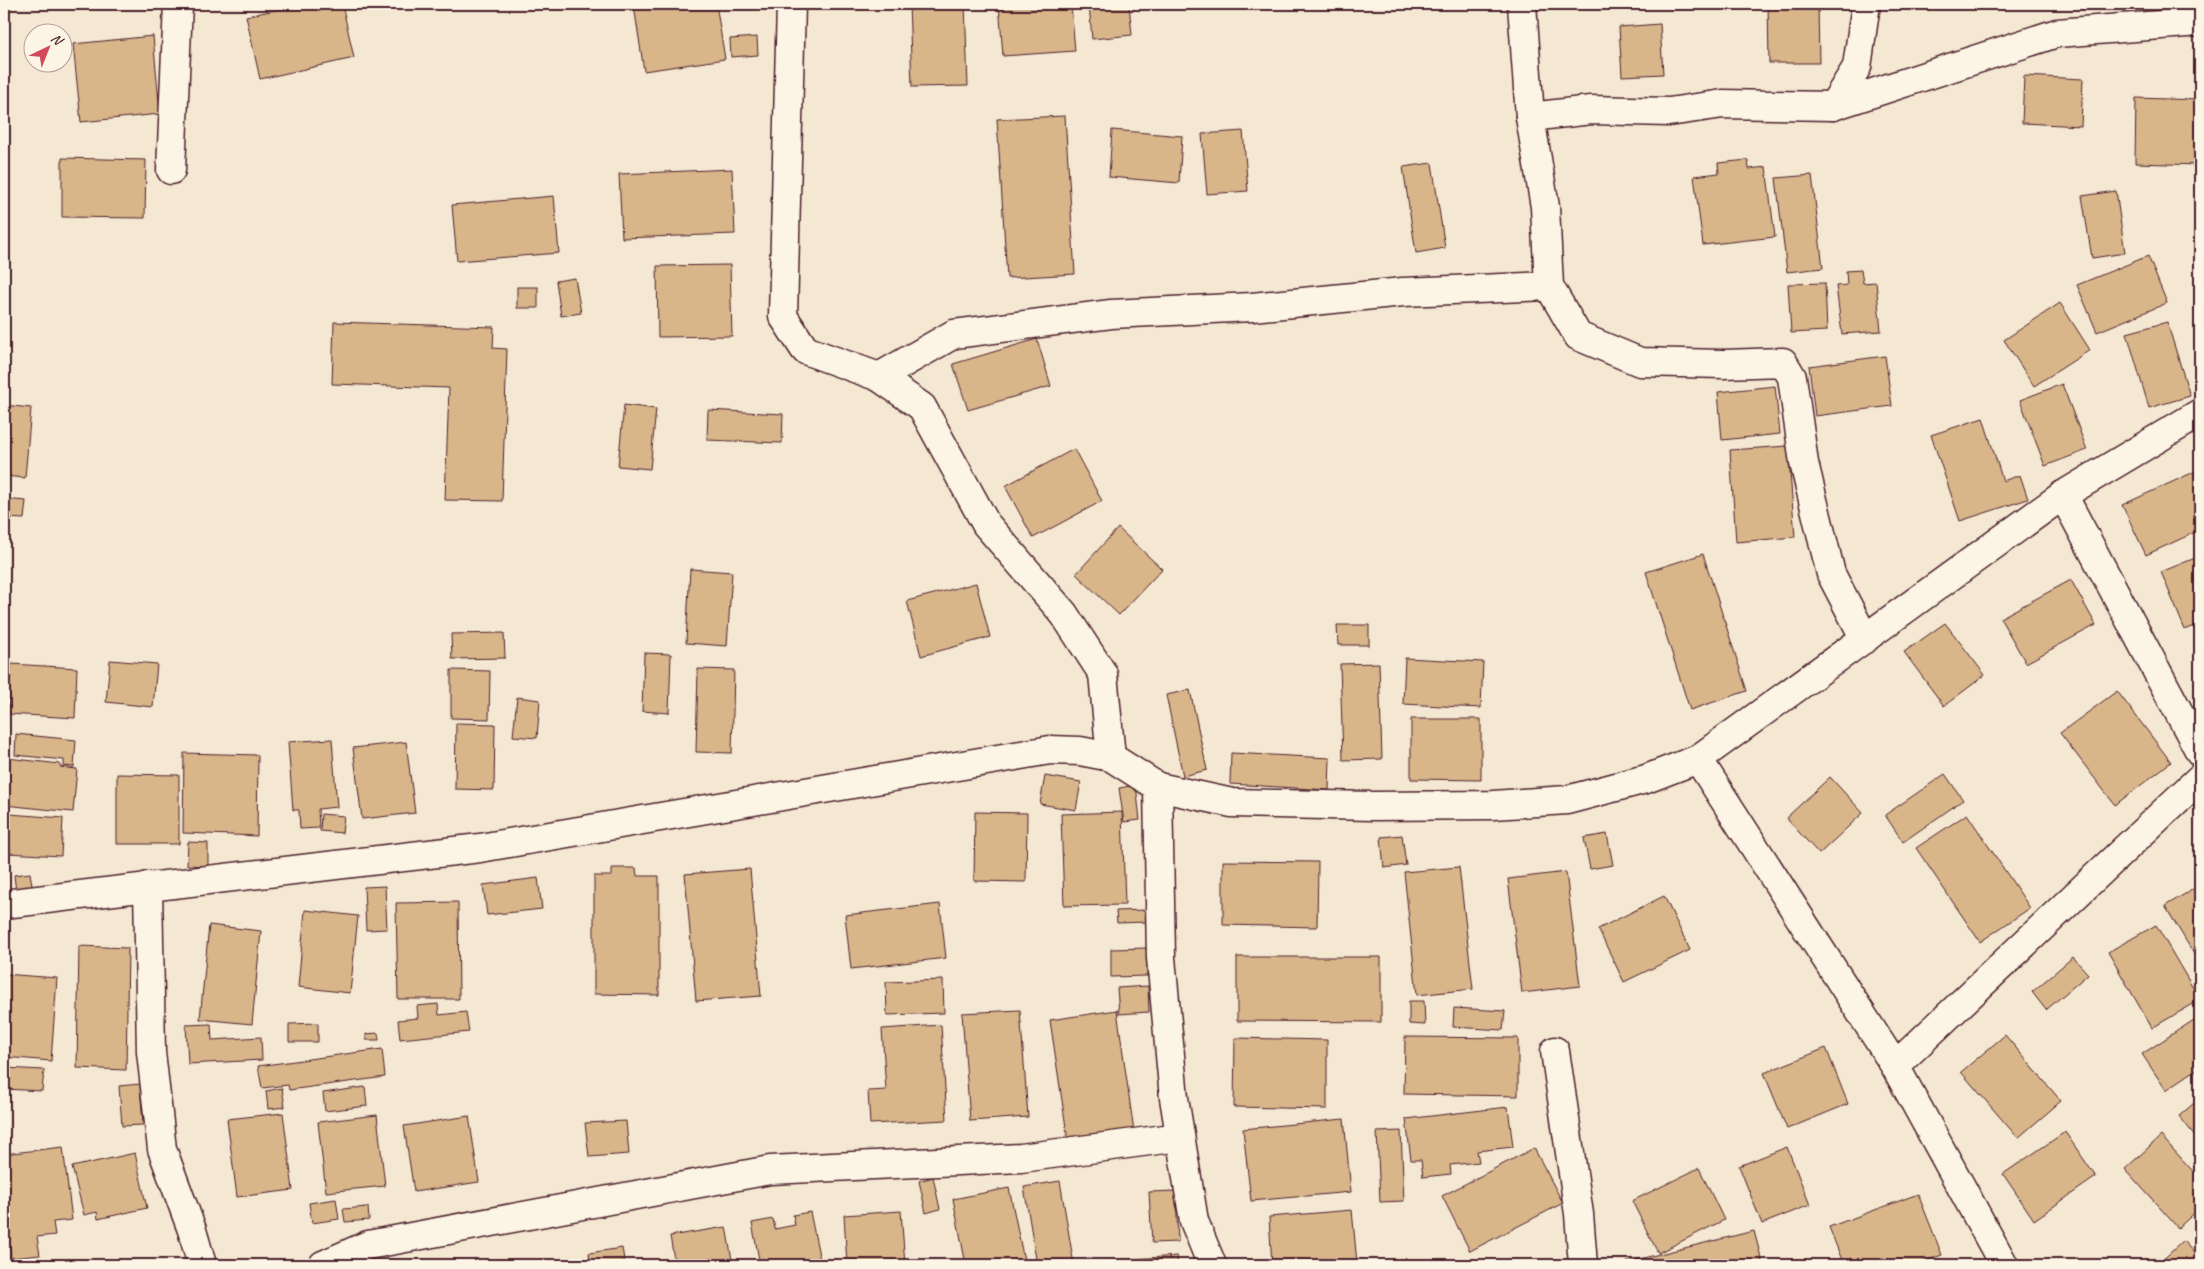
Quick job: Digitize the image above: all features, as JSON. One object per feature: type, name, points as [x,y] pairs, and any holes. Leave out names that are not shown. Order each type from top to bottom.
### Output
[{"type":"street","points":[[171,170],[178,4]]},
{"type":"street","points":[[791,4],[783,316],[805,350],[879,377],[922,407],[986,524],[1064,614],[1102,674],[1111,756]]},
{"type":"street","points":[[1522,4],[1530,117],[1545,207],[1550,286],[1578,336],[1640,362],[1723,364],[1784,362],[1792,377],[1804,463],[1831,574],[1865,639]]},
{"type":"street","points":[[1833,106],[1856,67],[1866,4]]},
{"type":"street","points":[[1530,117],[1590,110],[1669,112],[1724,104],[1833,106],[2057,33],[2200,22]]},
{"type":"street","points":[[879,377],[954,334],[1111,314],[1252,308],[1403,292],[1550,286]]},
{"type":"street","points":[[4,904],[480,848],[1050,750],[1080,751],[1111,756],[1158,786],[1232,803],[1374,806],[1493,805],[1567,800],[1646,778],[1698,759],[2063,496],[2200,413]]},
{"type":"street","points":[[2063,496],[2200,752]]},
{"type":"street","points":[[1698,759],[1894,1066],[2004,1265]]},
{"type":"street","points":[[1894,1066],[2200,778]]},
{"type":"street","points":[[1158,786],[1161,958],[1174,1098],[1194,1221],[1212,1265]]},
{"type":"street","points":[[148,886],[151,1052],[162,1149],[192,1230],[202,1265]]},
{"type":"street","points":[[1555,1051],[1579,1214],[1583,1265]]},
{"type":"street","points":[[323,1265],[368,1245],[770,1170],[1021,1158],[1180,1137]]},
{"type":"building","points":[[305,4],[342,4],[354,58],[260,79],[246,16]]},
{"type":"building","points":[[648,4],[716,4],[725,59],[644,71],[634,6]]},
{"type":"building","points":[[909,4],[965,4],[968,86],[912,87]]},
{"type":"building","points":[[999,4],[1071,4],[1075,51],[1003,56]]},
{"type":"building","points":[[1089,4],[1129,4],[1132,35],[1092,39]]},
{"type":"building","points":[[1768,4],[1818,4],[1819,63],[1769,63]]},
{"type":"building","points":[[1660,24],[1663,74],[1622,76],[1619,27]]},
{"type":"building","points":[[153,36],[160,114],[81,122],[73,44]]},
{"type":"building","points":[[757,37],[758,55],[731,57],[730,39]]},
{"type":"building","points":[[2024,76],[2083,79],[2081,126],[2022,123]]},
{"type":"building","points":[[2136,98],[2200,100],[2200,165],[2135,163]]},
{"type":"building","points":[[1065,116],[1075,274],[1007,278],[997,119]]},
{"type":"building","points":[[1112,130],[1182,136],[1179,183],[1109,177]]},
{"type":"building","points":[[1243,131],[1248,191],[1207,194],[1202,134]]},
{"type":"building","points":[[62,158],[146,160],[145,218],[62,217]]},
{"type":"building","points":[[1748,160],[1749,169],[1766,167],[1775,237],[1703,245],[1694,176],[1719,173],[1718,163]]},
{"type":"building","points":[[1432,163],[1445,248],[1416,253],[1403,167]]},
{"type":"building","points":[[732,169],[735,234],[622,238],[619,174]]},
{"type":"building","points":[[1812,175],[1823,268],[1787,272],[1776,178]]},
{"type":"building","points":[[2116,191],[2125,253],[2092,258],[2082,196]]},
{"type":"building","points":[[554,196],[559,253],[457,261],[452,205]]},
{"type":"building","points":[[2148,256],[2167,303],[2097,332],[2077,285]]},
{"type":"building","points":[[730,265],[732,336],[658,337],[657,266]]},
{"type":"building","points":[[1861,270],[1863,283],[1876,282],[1881,331],[1842,334],[1836,286],[1847,285],[1846,271]]},
{"type":"building","points":[[575,278],[581,313],[561,316],[556,281]]},
{"type":"building","points":[[1825,283],[1827,331],[1791,333],[1788,284]]},
{"type":"building","points":[[517,287],[538,287],[538,308],[517,308]]},
{"type":"building","points":[[2060,303],[2090,350],[2034,386],[2004,340]]},
{"type":"building","points":[[334,322],[494,327],[493,348],[507,349],[502,501],[445,500],[449,388],[332,384]]},
{"type":"building","points":[[2167,322],[2190,396],[2149,408],[2127,333]]},
{"type":"building","points":[[1037,339],[1051,386],[968,410],[953,364]]},
{"type":"building","points":[[1885,356],[1892,406],[1815,416],[1809,366]]},
{"type":"building","points":[[2062,384],[2087,450],[2045,466],[2020,400]]},
{"type":"building","points":[[1775,386],[1780,434],[1722,440],[1718,392]]},
{"type":"building","points":[[4,405],[31,408],[25,478],[4,476]]},
{"type":"building","points":[[624,405],[656,409],[650,469],[618,466]]},
{"type":"building","points":[[708,410],[783,414],[782,443],[707,440]]},
{"type":"building","points":[[1983,418],[2003,481],[2020,475],[2028,499],[1960,521],[1931,435]]},
{"type":"building","points":[[1788,446],[1795,537],[1736,542],[1730,450]]},
{"type":"building","points":[[1074,449],[1102,501],[1033,538],[1005,486]]},
{"type":"building","points":[[2194,472],[2200,486],[2200,530],[2146,555],[2122,505]]},
{"type":"building","points":[[4,499],[26,501],[24,519],[4,518]]},
{"type":"building","points":[[1118,528],[1162,569],[1119,615],[1076,574]]},
{"type":"building","points":[[1703,554],[1747,691],[1690,710],[1646,572]]},
{"type":"building","points":[[2200,556],[2200,624],[2185,630],[2161,572]]},
{"type":"building","points":[[690,569],[732,572],[727,646],[686,643]]},
{"type":"building","points":[[2071,580],[2096,625],[2026,663],[2000,618]]},
{"type":"building","points":[[976,583],[990,637],[921,656],[907,601]]},
{"type":"building","points":[[1945,623],[1985,675],[1944,706],[1904,652]]},
{"type":"building","points":[[1337,625],[1369,625],[1369,645],[1338,645]]},
{"type":"building","points":[[504,633],[505,658],[452,659],[451,634]]},
{"type":"building","points":[[644,653],[671,654],[669,713],[642,711]]},
{"type":"building","points":[[1405,658],[1483,662],[1481,708],[1403,704]]},
{"type":"building","points":[[110,660],[157,664],[153,707],[106,702]]},
{"type":"building","points":[[1379,663],[1382,759],[1343,760],[1340,664]]},
{"type":"building","points":[[11,664],[77,668],[75,718],[8,714]]},
{"type":"building","points":[[698,669],[734,670],[732,753],[696,752]]},
{"type":"building","points":[[451,670],[490,671],[489,719],[451,718]]},
{"type":"building","points":[[1190,690],[1207,770],[1183,776],[1166,695]]},
{"type":"building","points":[[2117,691],[2171,762],[2115,805],[2060,733]]},
{"type":"building","points":[[517,697],[540,700],[537,738],[513,736]]},
{"type":"building","points":[[1411,719],[1481,719],[1481,780],[1411,779]]},
{"type":"building","points":[[456,723],[495,724],[494,790],[455,789]]},
{"type":"building","points":[[16,734],[76,740],[74,767],[64,766],[64,760],[15,755]]},
{"type":"building","points":[[332,739],[337,807],[318,809],[319,828],[300,829],[299,810],[293,810],[288,742]]},
{"type":"building","points":[[406,742],[415,813],[362,819],[353,748]]},
{"type":"building","points":[[184,753],[258,755],[257,836],[183,833]]},
{"type":"building","points":[[1231,753],[1330,758],[1329,790],[1230,784]]},
{"type":"building","points":[[7,758],[60,764],[60,767],[77,769],[73,812],[4,805]]},
{"type":"building","points":[[117,774],[179,775],[179,844],[117,844]]},
{"type":"building","points":[[1945,774],[1963,800],[1903,842],[1885,815]]},
{"type":"building","points":[[1045,776],[1081,782],[1076,810],[1040,804]]},
{"type":"building","points":[[1830,777],[1863,813],[1819,854],[1786,818]]},
{"type":"building","points":[[1136,785],[1140,820],[1124,822],[1119,788]]},
{"type":"building","points":[[975,812],[1027,813],[1026,882],[974,881]]},
{"type":"building","points":[[1122,812],[1125,905],[1064,906],[1061,814]]},
{"type":"building","points":[[9,814],[63,818],[61,856],[7,853]]},
{"type":"building","points":[[321,814],[344,816],[342,833],[320,831]]},
{"type":"building","points":[[1967,814],[2030,908],[1980,942],[1916,848]]},
{"type":"building","points":[[1607,834],[1613,865],[1590,869],[1584,838]]},
{"type":"building","points":[[1402,835],[1406,865],[1384,868],[1381,837]]},
{"type":"building","points":[[188,842],[208,843],[208,866],[187,865]]},
{"type":"building","points":[[1223,861],[1318,862],[1317,927],[1223,925]]},
{"type":"building","points":[[1459,867],[1473,989],[1417,995],[1404,872]]},
{"type":"building","points":[[612,868],[636,868],[637,876],[659,876],[659,995],[594,994],[594,876],[612,876]]},
{"type":"building","points":[[750,869],[761,996],[696,1001],[685,874]]},
{"type":"building","points":[[1566,872],[1580,986],[1522,993],[1508,879]]},
{"type":"building","points":[[30,873],[33,891],[16,892],[14,875]]},
{"type":"building","points":[[538,878],[542,909],[487,915],[483,885]]},
{"type":"building","points":[[2200,885],[2200,964],[2165,906]]},
{"type":"building","points":[[385,886],[387,929],[366,930],[364,887]]},
{"type":"building","points":[[1664,896],[1690,950],[1624,982],[1598,929]]},
{"type":"building","points":[[458,902],[459,999],[398,999],[396,903]]},
{"type":"building","points":[[940,904],[946,958],[851,969],[845,915]]},
{"type":"building","points":[[305,910],[358,916],[350,993],[298,987]]},
{"type":"building","points":[[1146,910],[1147,922],[1117,923],[1116,911]]},
{"type":"building","points":[[209,925],[261,931],[252,1024],[200,1019]]},
{"type":"building","points":[[2156,925],[2200,1000],[2152,1028],[2108,952]]},
{"type":"building","points":[[4,935],[7,960],[4,960]]},
{"type":"building","points":[[79,946],[128,948],[126,1070],[77,1068]]},
{"type":"building","points":[[1147,948],[1147,976],[1111,977],[1111,949]]},
{"type":"building","points":[[1237,957],[1381,957],[1381,1022],[1237,1021]]},
{"type":"building","points":[[2073,957],[2088,974],[2046,1010],[2032,992]]},
{"type":"building","points":[[4,974],[57,978],[51,1061],[4,1057]]},
{"type":"building","points":[[943,980],[944,1013],[887,1015],[886,982]]},
{"type":"building","points":[[1148,986],[1149,1012],[1119,1014],[1117,988]]},
{"type":"building","points":[[1409,1001],[1424,1001],[1425,1025],[1409,1024]]},
{"type":"building","points":[[438,1004],[439,1015],[466,1012],[469,1032],[400,1039],[398,1020],[418,1018],[417,1006]]},
{"type":"building","points":[[1454,1008],[1505,1011],[1503,1030],[1453,1027]]},
{"type":"building","points":[[1020,1010],[1028,1117],[970,1121],[962,1013]]},
{"type":"building","points":[[1117,1010],[1134,1132],[1068,1141],[1050,1020]]},
{"type":"building","points":[[2200,1016],[2200,1067],[2166,1090],[2142,1054]]},
{"type":"building","points":[[318,1023],[318,1042],[289,1042],[289,1024]]},
{"type":"building","points":[[211,1024],[212,1040],[261,1037],[262,1060],[188,1064],[186,1025]]},
{"type":"building","points":[[941,1025],[947,1120],[870,1124],[868,1091],[886,1090],[882,1029]]},
{"type":"building","points":[[378,1033],[379,1040],[366,1040],[366,1034]]},
{"type":"building","points":[[2005,1035],[2061,1101],[2018,1138],[1961,1072]]},
{"type":"building","points":[[1405,1037],[1518,1038],[1518,1096],[1404,1094]]},
{"type":"building","points":[[1235,1038],[1327,1040],[1327,1109],[1234,1107]]},
{"type":"building","points":[[1826,1048],[1848,1104],[1787,1129],[1764,1073]]},
{"type":"building","points":[[382,1049],[385,1077],[289,1090],[288,1085],[262,1088],[258,1066]]},
{"type":"building","points":[[4,1068],[44,1070],[42,1091],[4,1089]]},
{"type":"building","points":[[140,1084],[143,1125],[122,1126],[119,1086]]},
{"type":"building","points":[[365,1087],[367,1106],[325,1111],[323,1093]]},
{"type":"building","points":[[282,1088],[285,1107],[268,1109],[266,1091]]},
{"type":"building","points":[[2200,1098],[2200,1142],[2179,1116]]},
{"type":"building","points":[[1508,1107],[1513,1147],[1477,1151],[1479,1162],[1450,1165],[1451,1174],[1423,1177],[1421,1160],[1411,1160],[1406,1119]]},
{"type":"building","points":[[283,1113],[293,1190],[237,1197],[227,1119]]},
{"type":"building","points":[[377,1115],[385,1186],[326,1192],[318,1122]]},
{"type":"building","points":[[469,1116],[479,1182],[414,1192],[404,1126]]},
{"type":"building","points":[[1344,1119],[1351,1192],[1251,1201],[1243,1129]]},
{"type":"building","points":[[626,1121],[629,1154],[589,1157],[585,1123]]},
{"type":"building","points":[[1401,1131],[1404,1201],[1380,1202],[1377,1132]]},
{"type":"building","points":[[2065,1132],[2096,1177],[2034,1220],[2003,1174]]},
{"type":"building","points":[[2161,1136],[2200,1179],[2200,1208],[2178,1228],[2125,1169]]},
{"type":"building","points":[[63,1147],[72,1220],[53,1222],[55,1235],[37,1237],[40,1255],[11,1258],[4,1198],[4,1154]]},
{"type":"building","points":[[1787,1147],[1810,1205],[1762,1224],[1739,1166]]},
{"type":"building","points":[[1534,1148],[1563,1203],[1470,1251],[1442,1196]]},
{"type":"building","points":[[135,1153],[147,1208],[98,1219],[97,1212],[84,1215],[72,1167]]},
{"type":"building","points":[[1699,1168],[1724,1220],[1658,1253],[1632,1201]]},
{"type":"building","points":[[933,1177],[940,1209],[926,1213],[919,1181]]},
{"type":"building","points":[[1060,1181],[1074,1265],[1037,1265],[1024,1187]]},
{"type":"building","points":[[1009,1188],[1025,1265],[966,1265],[953,1199]]},
{"type":"building","points":[[1176,1191],[1178,1242],[1152,1243],[1149,1192]]},
{"type":"building","points":[[1918,1194],[1942,1255],[1914,1265],[1844,1265],[1829,1227]]},
{"type":"building","points":[[336,1199],[339,1219],[312,1223],[309,1203]]},
{"type":"building","points":[[368,1207],[369,1220],[345,1222],[343,1209]]},
{"type":"building","points":[[1352,1210],[1357,1263],[1272,1265],[1269,1217]]},
{"type":"building","points":[[901,1211],[905,1265],[847,1265],[844,1215]]},
{"type":"building","points":[[810,1212],[821,1265],[760,1265],[752,1223],[773,1219],[775,1229],[795,1225],[793,1215]]},
{"type":"building","points":[[726,1227],[733,1265],[675,1265],[670,1236]]},
{"type":"building","points":[[1754,1231],[1763,1265],[1628,1265],[1627,1262]]},
{"type":"building","points":[[2183,1241],[2200,1259],[2200,1265],[2157,1265]]},
{"type":"building","points":[[622,1248],[625,1265],[591,1265],[589,1253]]},
{"type":"building","points":[[1177,1256],[1178,1265],[1106,1265],[1106,1261]]},
{"type":"building","points":[[647,1261],[648,1265],[625,1265]]},
{"type":"building","points":[[545,1262],[546,1265],[519,1265]]}]
